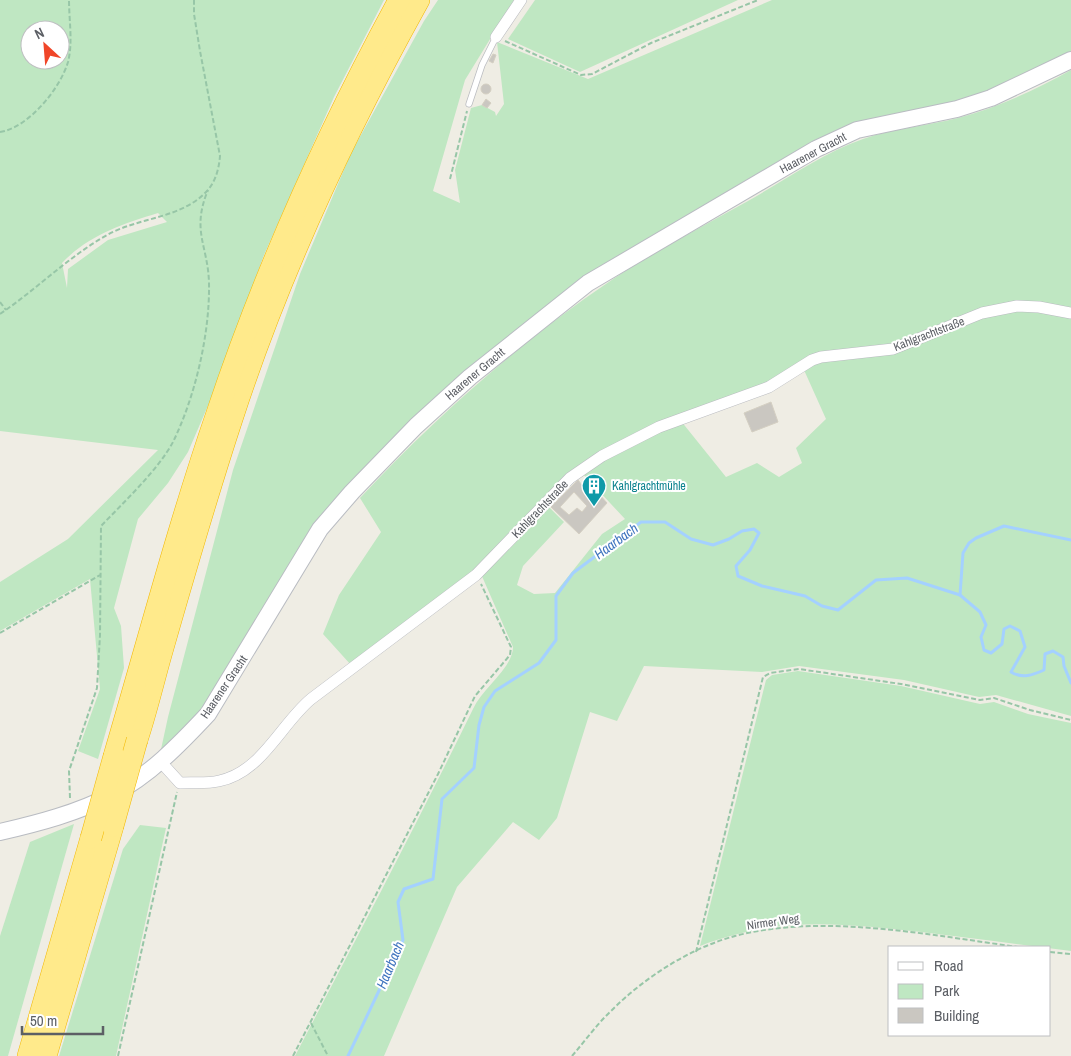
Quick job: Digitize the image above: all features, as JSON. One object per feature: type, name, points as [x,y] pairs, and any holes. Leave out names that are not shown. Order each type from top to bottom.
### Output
[{"type":"highway","points":[[28,1056],[189,499],[247,329],[310,174],[399,0]]},
{"type":"highway","points":[[46,1056],[206,502],[233,417],[287,272],[355,122],[419,0]]},
{"type":"main road","name":"Haarener Gracht","points":[[0,832],[74,812],[114,794],[160,761],[208,714],[320,529],[416,426],[470,377],[588,283],[824,145],[857,130],[957,109],[991,98],[1071,60]]},
{"type":"street","points":[[496,37],[521,0]]},
{"type":"street","name":"Kahlgrachtstraße","points":[[180,783],[219,781],[239,773],[258,760],[300,708],[476,576],[570,478],[602,456],[660,427],[769,387],[812,360],[821,357],[893,349],[982,313],[1017,306],[1039,307],[1071,313]]},
{"type":"street","points":[[160,761],[180,783]]},
{"type":"lane","points":[[469,104],[482,65],[496,37]]},
{"type":"path","points":[[0,132],[10,130],[30,118],[46,99],[67,64],[70,49],[68,0]]},
{"type":"path","points":[[74,812],[69,796],[69,771],[97,688],[101,526],[138,489],[172,443],[193,389],[206,330],[209,282],[199,228],[200,209],[219,171],[220,156],[200,51],[194,14],[194,0]]},
{"type":"path","points":[[496,37],[581,74],[592,74],[651,43],[758,0]]},
{"type":"path","points":[[450,180],[469,104]]},
{"type":"path","points":[[0,314],[53,272],[108,234],[126,226],[163,216],[187,206],[208,190]]},
{"type":"path","points":[[0,302],[6,310]]},
{"type":"path","points":[[0,633],[100,574]]},
{"type":"path","points":[[293,1056],[476,696],[510,656],[511,647],[476,576]]},
{"type":"path","points":[[696,952],[763,677],[770,673],[799,668],[901,684],[980,700],[994,698],[1030,710],[1071,720]]},
{"type":"path","points":[[118,1056],[180,783]]},
{"type":"path","name":"Nirmer Weg","points":[[572,1056],[612,1010],[655,975],[696,952],[734,936],[770,929],[817,925],[869,929],[1010,946]]},
{"type":"path","points":[[1051,952],[1071,954]]},
{"type":"path","points":[[311,1023],[328,1056]]},
{"type":"green space","points":[[0,0],[384,0],[334,97],[264,255],[210,401],[188,452],[168,483],[138,519],[114,608],[121,626],[124,668],[98,759],[78,751],[100,689],[90,579],[0,631],[0,582],[68,539],[158,450],[0,431]],"holes":[[[158,213],[167,222],[108,240],[68,269],[67,288],[62,263],[83,245],[107,232]]]},
{"type":"green space","points":[[438,0],[514,0],[465,80],[433,191],[460,203],[455,170],[471,108],[482,105],[495,112],[496,116],[504,104],[497,42],[588,79],[772,0],[1071,0],[1071,53],[1017,81],[955,103],[896,114],[626,252],[378,455],[203,710],[160,754],[233,470],[300,274],[351,153],[424,21]]},
{"type":"green space","points":[[535,0],[738,0],[580,72],[508,39]]},
{"type":"green space","points":[[1071,70],[1071,309],[1016,304],[892,346],[845,352],[600,454],[474,572],[351,665],[323,634],[339,595],[381,532],[360,498],[454,404],[557,319],[644,259],[833,152],[875,135],[958,118],[988,109],[1030,91]]},
{"type":"green space","points":[[1017,309],[1071,315],[1071,716],[996,695],[979,697],[904,680],[799,666],[762,672],[644,666],[617,721],[590,712],[557,818],[539,840],[513,822],[457,887],[384,1056],[295,1056],[477,701],[503,670],[512,655],[513,647],[481,574],[547,505],[564,522],[523,566],[517,585],[534,594],[555,593],[602,534],[625,519],[582,473],[604,458],[681,421],[726,477],[757,463],[779,477],[802,463],[796,448],[826,419],[804,370],[820,363],[847,358]]},
{"type":"green space","points":[[798,671],[901,686],[980,704],[994,702],[1028,714],[1071,723],[1071,951],[1051,948],[1051,946],[1032,946],[863,926],[809,924],[757,930],[729,936],[700,946],[766,680],[772,675]]},
{"type":"green space","points":[[74,824],[8,1056],[0,1056],[0,936],[30,842]]},
{"type":"green space","points":[[140,825],[166,828],[116,1056],[59,1056],[123,849]]},
{"type":"building","points":[[493,54],[496,55],[493,63],[489,61]]},
{"type":"building","points":[[484,84],[488,84],[491,89],[490,93],[484,94],[481,91],[481,87]]},
{"type":"building","points":[[486,99],[491,103],[487,108],[482,105]]},
{"type":"building","points":[[771,402],[778,422],[752,432],[744,413]]},
{"type":"building","name":"Kahlgrachtmühle","points":[[578,480],[586,490],[592,486],[607,503],[579,534],[551,507]],"holes":[[[574,492],[587,506],[582,512],[577,508],[569,515],[560,507]]]},
{"type":"waterway","name":"Haarbach","points":[[348,1056],[403,940],[398,902],[404,889],[433,879],[442,799],[474,768],[479,725],[484,707],[495,691],[539,663],[556,640],[556,596],[573,573],[641,522],[665,522],[691,539],[713,545],[729,539],[742,531],[754,529],[759,533],[750,550],[736,566],[738,576],[762,586],[805,596],[822,606],[838,610],[876,580],[907,578],[960,595],[980,612],[986,625],[981,637],[984,650],[991,653],[1002,644],[1004,629],[1010,626],[1020,631],[1025,647],[1011,672],[1023,676],[1032,675],[1044,670],[1045,654],[1053,651],[1063,657],[1064,666],[1071,683]]},
{"type":"waterway","points":[[960,595],[963,553],[969,543],[976,538],[1004,526],[1071,540]]},
{"type":"place","name":"Kahlgrachtmühle","points":[[594,507]]}]
